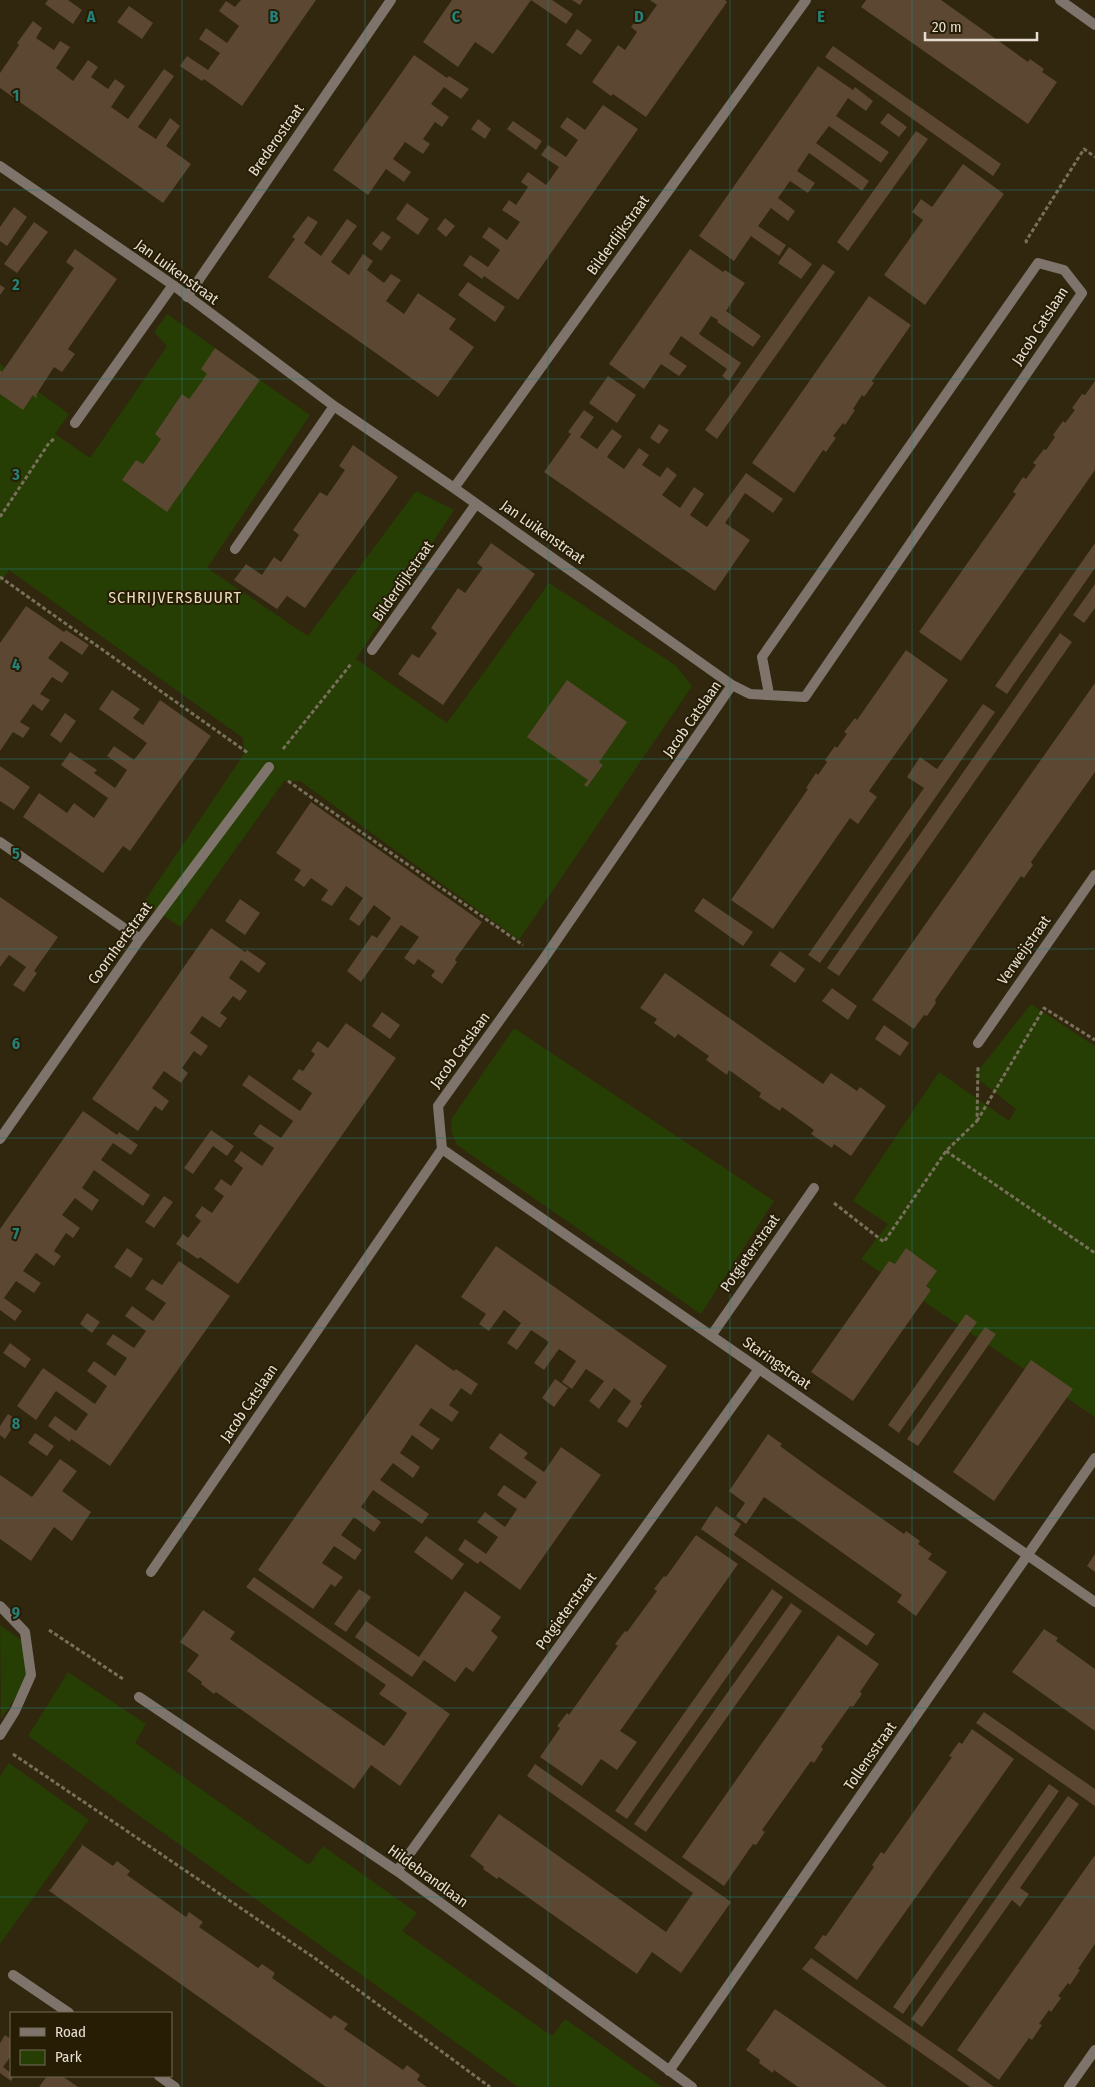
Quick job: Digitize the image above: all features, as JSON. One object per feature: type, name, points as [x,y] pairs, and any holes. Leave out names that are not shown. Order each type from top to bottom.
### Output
[{"type":"street","name":"Brederostraat","points":[[186,297],[391,0]]},
{"type":"street","name":"Bilderdijkstraat","points":[[454,488],[806,0]]},
{"type":"street","points":[[1060,0],[1095,25]]},
{"type":"street","name":"Jan Luikenstraat","points":[[0,166],[172,286],[334,406],[454,488],[732,685]]},
{"type":"street","points":[[769,694],[762,657],[1038,263]]},
{"type":"street","name":"Jacob Catslaan","points":[[151,1572],[442,1149],[438,1106],[544,960],[732,685],[750,694],[805,697],[1082,293],[1064,270],[1038,263]]},
{"type":"street","points":[[74,423],[172,286]]},
{"type":"street","points":[[236,549],[334,406]]},
{"type":"street","name":"Bilderdijkstraat","points":[[372,650],[476,504]]},
{"type":"street","name":"Coornhertstraat","points":[[0,1139],[140,939],[268,767]]},
{"type":"street","points":[[0,842],[140,939]]},
{"type":"street","name":"Verweijstraat","points":[[978,1043],[1095,875]]},
{"type":"street","name":"Staringstraat","points":[[442,1149],[1095,1602]]},
{"type":"street","name":"Potgieterstraat","points":[[712,1336],[814,1188]]},
{"type":"street","name":"Potgieterstraat","points":[[397,1871],[759,1369]]},
{"type":"street","name":"Tollensstraat","points":[[670,2071],[1095,1458]]},
{"type":"street","points":[[0,1606],[25,1632],[31,1675],[15,1711],[0,1735]]},
{"type":"street","name":"Hildebrandlaan","points":[[140,1697],[397,1871],[692,2087]]},
{"type":"street","points":[[13,1975],[67,2012]]},
{"type":"street","points":[[1069,2087],[1095,2050]]},
{"type":"street","points":[[160,2077],[175,2087]]},
{"type":"path","points":[[1038,263],[1026,240],[1084,149],[1095,157]]},
{"type":"path","points":[[0,517],[49,443],[74,423]]},
{"type":"path","points":[[268,767],[352,663],[372,650]]},
{"type":"path","points":[[814,1188],[884,1242],[946,1151],[977,1121],[1044,1008],[1095,1040]]},
{"type":"path","points":[[977,1121],[978,1043]]},
{"type":"path","points":[[946,1151],[1095,1253]]},
{"type":"path","points":[[25,1632],[51,1630],[135,1688],[140,1697]]},
{"type":"path","points":[[8,1750],[316,1959],[490,2087]]},
{"type":"green space","points":[[167,314],[310,415],[207,568],[308,636],[416,491],[454,510],[356,659],[447,723],[549,583],[675,665],[692,686],[519,940],[300,781],[284,781],[180,927],[144,902],[244,754],[243,738],[9,570],[0,583],[0,364],[69,414],[55,434],[90,458],[167,346],[154,332]]},
{"type":"green space","points":[[1031,1004],[1095,1046],[1095,1417],[861,1259],[888,1224],[853,1201],[939,1072],[1009,1121],[1016,1109],[974,1076]]},
{"type":"green space","points":[[514,1028],[774,1201],[701,1314],[457,1145],[451,1131],[452,1118]]},
{"type":"green space","points":[[0,1625],[30,1646],[32,1671],[1,1720]]},
{"type":"green space","points":[[68,1672],[146,1724],[135,1743],[309,1865],[323,1846],[417,1913],[402,1931],[552,2036],[565,2019],[662,2087],[518,2087],[28,1736]]},
{"type":"green space","points":[[9,1763],[89,1820],[0,1944],[0,1776]]},
{"type":"building","points":[[48,0],[68,0],[82,10],[73,24],[45,4]]},
{"type":"building","points":[[241,0],[316,0],[242,106],[204,79],[202,81],[180,66],[187,56],[208,70],[220,53],[199,39],[206,28],[227,43],[239,26],[219,11],[226,1],[235,7]]},
{"type":"building","points":[[452,0],[531,0],[493,54],[475,42],[458,67],[423,42]]},
{"type":"building","points":[[531,0],[552,0],[573,14],[566,24]]},
{"type":"building","points":[[572,0],[583,0],[580,5]]},
{"type":"building","points":[[650,0],[725,0],[727,2],[646,117],[592,82],[618,45],[625,50],[637,32],[631,27],[638,17],[645,22],[657,5]]},
{"type":"building","points":[[866,0],[941,0],[1028,62],[1030,59],[1044,69],[1042,72],[1057,82],[1028,124],[861,7]]},
{"type":"building","points":[[129,6],[153,23],[142,39],[117,22]]},
{"type":"building","points":[[33,21],[42,28],[36,38],[54,50],[60,41],[70,47],[56,68],[73,81],[88,60],[98,67],[91,77],[108,89],[115,79],[125,86],[111,107],[128,119],[164,69],[174,76],[138,127],[156,139],[170,118],[180,126],[166,146],[191,164],[163,203],[0,88],[0,73],[19,45],[17,43]]},
{"type":"building","points":[[577,29],[592,40],[581,55],[566,45]]},
{"type":"building","points":[[833,46],[1001,164],[993,176],[825,57]]},
{"type":"building","points":[[414,55],[447,78],[449,76],[469,89],[461,99],[444,87],[431,104],[449,117],[442,127],[435,122],[423,139],[430,144],[423,154],[405,142],[393,159],[411,172],[404,182],[386,169],[368,195],[333,170]]},
{"type":"building","points":[[818,66],[853,90],[855,87],[873,101],[866,111],[848,98],[836,116],[889,152],[881,163],[829,126],[816,143],[869,181],[862,191],[809,153],[797,171],[815,183],[808,193],[790,181],[778,198],[795,211],[788,221],[771,208],[758,226],[786,245],[779,256],[751,236],[734,261],[699,236]]},
{"type":"building","points":[[603,105],[638,129],[518,300],[484,276],[482,279],[463,265],[470,255],[488,267],[500,250],[482,237],[489,227],[507,240],[520,222],[502,210],[509,200],[516,205],[528,187],[521,182],[528,172],[546,185],[559,167],[541,155],[548,145],[566,157],[578,140],[560,127],[567,117],[585,130]]},
{"type":"building","points":[[888,113],[907,127],[899,137],[880,123]]},
{"type":"building","points":[[478,119],[491,129],[485,139],[471,129]]},
{"type":"building","points":[[513,121],[542,141],[536,150],[507,129]]},
{"type":"building","points":[[916,131],[928,139],[848,251],[837,242]]},
{"type":"building","points":[[963,164],[1004,194],[925,305],[884,275],[923,220],[912,212],[921,199],[932,207]]},
{"type":"building","points":[[407,203],[429,219],[418,235],[396,219]]},
{"type":"building","points":[[14,207],[27,217],[7,246],[0,241],[0,227]]},
{"type":"building","points":[[308,216],[318,222],[304,243],[321,256],[347,219],[357,226],[331,262],[349,275],[363,254],[373,261],[367,270],[384,283],[391,274],[401,280],[386,301],[404,314],[418,293],[456,319],[449,329],[474,347],[438,397],[268,277],[295,239],[292,237]]},
{"type":"building","points":[[445,218],[455,226],[446,237],[437,229]]},
{"type":"building","points":[[34,222],[48,232],[17,273],[4,264]]},
{"type":"building","points":[[382,231],[391,237],[381,251],[372,244]]},
{"type":"building","points":[[789,247],[812,264],[801,279],[778,263]]},
{"type":"building","points":[[75,249],[117,279],[68,349],[75,354],[62,372],[54,367],[36,395],[37,397],[33,395],[23,410],[0,394],[0,370],[2,372],[74,268],[66,262]]},
{"type":"building","points":[[690,249],[723,272],[725,270],[745,283],[726,311],[761,336],[753,347],[711,316],[699,334],[741,363],[729,381],[722,376],[727,369],[681,336],[669,354],[687,366],[679,376],[661,364],[644,389],[609,364]]},
{"type":"building","points":[[823,264],[835,272],[717,439],[705,430]]},
{"type":"building","points":[[468,282],[505,307],[495,322],[458,295]]},
{"type":"building","points":[[0,285],[5,288],[0,295]]},
{"type":"building","points":[[869,296],[911,325],[872,381],[874,383],[864,397],[862,395],[845,425],[843,423],[833,436],[836,438],[826,452],[823,450],[794,493],[752,463]]},
{"type":"building","points":[[215,348],[260,380],[167,512],[122,480],[136,460],[143,464],[152,452],[161,439],[155,434],[182,394],[189,399],[198,387],[207,374],[201,369]]},
{"type":"building","points":[[608,376],[636,395],[617,423],[589,403]]},
{"type":"building","points":[[1095,381],[1095,470],[961,661],[919,632],[1016,494],[1013,492],[1023,477],[1026,479],[1036,465],[1033,463],[1044,449],[1046,450],[1055,437],[1053,435],[1063,421],[1065,423],[1075,410],[1072,408],[1082,394],[1085,395]]},
{"type":"building","points":[[584,410],[594,417],[580,437],[597,449],[612,429],[622,436],[607,457],[624,469],[639,448],[649,455],[642,465],[660,477],[667,467],[677,475],[662,495],[680,508],[694,487],[704,494],[690,515],[707,527],[746,473],[783,499],[773,513],[745,493],[725,523],[750,540],[715,591],[544,472],[571,434],[568,432]]},
{"type":"building","points":[[659,424],[669,430],[659,444],[650,438]]},
{"type":"building","points":[[353,445],[398,477],[305,608],[287,596],[277,609],[234,580],[246,564],[262,575],[274,557],[281,562],[299,535],[293,530],[320,492],[327,496],[345,470],[339,466]]},
{"type":"building","points":[[491,543],[535,574],[443,705],[398,674],[412,654],[419,658],[437,633],[431,628],[458,588],[465,593],[483,568],[477,563]]},
{"type":"building","points":[[1095,543],[1095,568],[1007,694],[995,686]]},
{"type":"building","points":[[1095,584],[1095,608],[1084,623],[1073,615]]},
{"type":"building","points":[[26,606],[64,632],[66,630],[89,645],[82,655],[61,641],[48,658],[69,673],[62,683],[52,677],[40,694],[50,700],[42,711],[33,704],[20,722],[30,728],[23,738],[13,732],[0,751],[0,643]]},
{"type":"building","points":[[1060,633],[1072,642],[839,976],[827,968]]},
{"type":"building","points":[[906,650],[948,680],[869,791],[877,797],[858,824],[850,818],[773,929],[731,900],[808,789],[806,788],[816,773],[818,775],[827,762],[825,760],[847,734],[844,732],[855,718],[857,720]]},
{"type":"building","points":[[567,680],[627,722],[599,762],[603,765],[587,787],[584,785],[588,780],[527,737]]},
{"type":"building","points":[[1095,683],[1095,772],[1031,862],[1033,865],[1024,878],[1021,876],[935,1000],[936,1003],[927,1016],[924,1015],[914,1029],[872,1000]]},
{"type":"building","points":[[112,690],[140,709],[133,718],[143,725],[160,700],[211,736],[130,851],[123,846],[103,873],[23,817],[39,793],[67,813],[74,803],[94,818],[108,798],[61,765],[70,752],[97,770],[94,773],[115,788],[127,770],[107,756],[114,746],[134,760],[147,743],[99,709]]},
{"type":"building","points":[[983,704],[995,712],[820,963],[808,955],[924,788],[907,777],[920,757],[937,769]]},
{"type":"building","points":[[65,713],[76,721],[61,743],[50,735]]},
{"type":"building","points":[[0,766],[30,787],[14,810],[0,801]]},
{"type":"building","points":[[311,802],[482,922],[456,958],[457,962],[442,984],[431,976],[435,971],[418,959],[414,965],[404,958],[419,937],[401,925],[361,982],[347,971],[372,935],[377,938],[391,918],[374,905],[359,926],[349,919],[363,898],[346,886],[332,906],[321,900],[328,890],[311,878],[304,887],[294,880],[301,870],[276,853]]},
{"type":"building","points":[[0,897],[58,937],[34,971],[37,973],[24,992],[13,985],[26,967],[9,955],[0,967]]},
{"type":"building","points":[[703,898],[753,932],[743,946],[694,911]]},
{"type":"building","points":[[240,899],[260,913],[245,935],[225,921]]},
{"type":"building","points":[[211,928],[245,952],[247,950],[266,963],[259,973],[241,960],[229,978],[247,991],[240,1001],[233,996],[220,1013],[227,1018],[220,1028],[202,1016],[190,1033],[208,1046],[201,1056],[194,1051],[182,1068],[188,1073],[181,1083],[164,1071],[152,1088],[169,1101],[162,1111],[155,1106],[138,1131],[92,1099]]},
{"type":"building","points":[[780,951],[805,969],[795,983],[770,965]]},
{"type":"building","points":[[665,973],[823,1084],[831,1073],[857,1091],[860,1087],[886,1106],[851,1156],[834,1144],[832,1148],[811,1134],[814,1130],[782,1107],[780,1111],[759,1097],[761,1093],[729,1070],[727,1075],[706,1060],[709,1056],[678,1034],[675,1038],[654,1023],[657,1019],[640,1008]]},
{"type":"building","points":[[832,988],[857,1006],[848,1020],[822,1001]]},
{"type":"building","points":[[382,1012],[400,1025],[390,1039],[372,1026]]},
{"type":"building","points":[[346,1023],[396,1058],[238,1284],[200,1257],[198,1259],[176,1244],[183,1234],[188,1238],[201,1221],[195,1216],[202,1206],[212,1213],[224,1196],[214,1189],[221,1179],[231,1186],[243,1168],[234,1161],[241,1151],[262,1166],[274,1148],[253,1134],[260,1124],[281,1138],[293,1121],[242,1085],[249,1075],[300,1111],[312,1093],[292,1079],[299,1069],[303,1071],[315,1054],[311,1051],[318,1041],[328,1048]]},
{"type":"building","points":[[884,1025],[909,1043],[900,1056],[875,1039]]},
{"type":"building","points":[[83,1111],[117,1135],[119,1132],[138,1145],[131,1155],[113,1143],[101,1160],[150,1195],[143,1206],[94,1170],[82,1188],[99,1200],[92,1211],[75,1198],[62,1215],[80,1228],[73,1238],[66,1233],[54,1251],[61,1256],[54,1266],[36,1253],[23,1271],[41,1283],[34,1293],[16,1281],[4,1298],[22,1311],[15,1321],[0,1310],[0,1229]]},
{"type":"building","points":[[211,1130],[234,1146],[227,1156],[213,1146],[193,1174],[184,1168]]},
{"type":"building","points":[[164,1196],[173,1202],[154,1228],[145,1222]]},
{"type":"building","points":[[496,1246],[667,1366],[640,1404],[642,1406],[627,1428],[617,1421],[631,1401],[614,1388],[599,1409],[589,1401],[604,1381],[586,1369],[572,1389],[562,1382],[576,1361],[559,1349],[544,1370],[534,1363],[549,1342],[531,1330],[517,1350],[507,1343],[521,1323],[504,1310],[489,1331],[479,1324],[486,1314],[461,1297]]},
{"type":"building","points":[[127,1248],[143,1259],[131,1278],[114,1267]]},
{"type":"building","points":[[906,1248],[937,1271],[926,1286],[931,1290],[853,1401],[811,1372],[889,1261],[895,1264]]},
{"type":"building","points":[[179,1261],[230,1296],[110,1466],[71,1439],[70,1442],[48,1426],[55,1416],[76,1431],[88,1414],[56,1391],[36,1420],[17,1406],[43,1368],[95,1404],[107,1386],[87,1371],[94,1361],[115,1376],[127,1358],[106,1344],[113,1334],[134,1348],[146,1331],[125,1316],[132,1306],[153,1321],[166,1303],[145,1289],[152,1279],[162,1285]]},
{"type":"building","points":[[87,1313],[100,1322],[92,1333],[80,1324]]},
{"type":"building","points":[[966,1314],[977,1322],[899,1433],[888,1425]]},
{"type":"building","points":[[985,1327],[996,1334],[918,1446],[907,1439]]},
{"type":"building","points":[[10,1343],[31,1359],[25,1368],[3,1353]]},
{"type":"building","points":[[416,1344],[454,1371],[456,1369],[478,1384],[471,1395],[461,1388],[449,1405],[459,1412],[452,1422],[431,1408],[419,1425],[440,1439],[432,1450],[412,1435],[400,1453],[420,1467],[413,1478],[393,1463],[380,1480],[429,1514],[422,1524],[373,1490],[361,1507],[381,1522],[374,1532],[354,1517],[341,1535],[362,1550],[355,1560],[334,1546],[322,1563],[343,1577],[335,1587],[331,1584],[313,1609],[258,1570]]},
{"type":"building","points":[[1031,1360],[1073,1389],[994,1501],[953,1472]]},
{"type":"building","points":[[555,1379],[568,1388],[554,1407],[542,1398]]},
{"type":"building","points":[[8,1414],[17,1420],[5,1439],[0,1435],[0,1426]]},
{"type":"building","points":[[35,1433],[54,1446],[47,1456],[28,1443]]},
{"type":"building","points":[[500,1433],[528,1453],[524,1458],[544,1472],[561,1447],[601,1475],[520,1590],[480,1561],[478,1564],[458,1550],[465,1539],[486,1554],[498,1537],[477,1522],[485,1512],[505,1527],[517,1509],[497,1495],[504,1485],[525,1499],[537,1482],[489,1448]]},
{"type":"building","points":[[768,1434],[782,1444],[780,1446],[821,1476],[904,1534],[906,1531],[920,1541],[918,1544],[932,1554],[928,1559],[947,1572],[916,1616],[897,1602],[902,1595],[764,1497],[746,1524],[736,1516],[745,1503],[729,1491]]},
{"type":"building","points":[[60,1459],[77,1471],[62,1491],[91,1512],[72,1541],[54,1527],[31,1561],[0,1539],[0,1475],[32,1497]]},
{"type":"building","points":[[716,1506],[741,1524],[734,1535],[875,1634],[867,1646],[701,1529]]},
{"type":"building","points":[[696,1535],[738,1564],[620,1731],[637,1742],[617,1770],[601,1759],[582,1786],[540,1757],[560,1728],[557,1726],[567,1713],[569,1715],[618,1646],[615,1644],[625,1631],[627,1632],[657,1591],[654,1589],[664,1576],[666,1577]]},
{"type":"building","points":[[426,1536],[464,1564],[452,1580],[414,1552]]},
{"type":"building","points":[[1095,1554],[1095,1572],[1087,1566]]},
{"type":"building","points":[[254,1577],[450,1714],[400,1786],[371,1765],[354,1789],[216,1692],[214,1694],[187,1671],[199,1655],[180,1642],[203,1610],[235,1632],[230,1639],[384,1746],[391,1737],[407,1713],[379,1694],[386,1685],[246,1587]]},
{"type":"building","points":[[359,1589],[371,1597],[346,1632],[334,1624]]},
{"type":"building","points":[[772,1589],[783,1597],[627,1819],[615,1811]]},
{"type":"building","points":[[465,1591],[501,1617],[491,1631],[498,1637],[473,1672],[466,1667],[455,1682],[424,1660],[412,1677],[355,1637],[366,1621],[419,1657]]},
{"type":"building","points":[[791,1603],[802,1611],[646,1832],[634,1824]]},
{"type":"building","points":[[1044,1629],[1058,1638],[1056,1641],[1095,1669],[1095,1731],[1012,1672]]},
{"type":"building","points":[[838,1635],[879,1664],[860,1692],[862,1694],[853,1707],[850,1706],[821,1747],[823,1749],[814,1763],[811,1761],[762,1830],[765,1832],[756,1845],[753,1844],[724,1886],[682,1857]]},
{"type":"building","points":[[984,1712],[1095,1789],[1095,1806],[976,1723]]},
{"type":"building","points":[[972,1729],[1014,1759],[857,1980],[814,1948],[823,1935],[826,1936],[874,1867],[872,1865],[881,1852],[884,1854],[952,1757],[949,1756],[959,1742],[962,1744]]},
{"type":"building","points":[[535,1764],[731,1902],[681,1973],[652,1952],[637,1974],[499,1877],[497,1879],[470,1856],[499,1814],[666,1932],[693,1893],[527,1776]]},
{"type":"building","points":[[1049,1784],[1059,1791],[903,2014],[893,2007]]},
{"type":"building","points":[[1068,1796],[1079,1804],[1020,1888],[1029,1894],[1020,1907],[1012,1900],[922,2027],[911,2019]]},
{"type":"building","points":[[81,1844],[113,1866],[117,1861],[130,1871],[127,1875],[186,1917],[189,1912],[203,1922],[199,1927],[258,1968],[262,1964],[275,1973],[272,1978],[331,2019],[334,2015],[348,2024],[344,2029],[403,2070],[407,2065],[420,2075],[417,2080],[427,2087],[326,2087],[48,1890],[50,1890],[82,1846]]},
{"type":"building","points":[[1095,1855],[1095,1944],[1070,1985],[1068,1983],[1058,1996],[1061,1998],[1039,2024],[1042,2025],[1032,2040],[1029,2038],[999,2080],[957,2050]]},
{"type":"building","points":[[811,1958],[994,2087],[970,2087],[858,2009],[802,1969]]},
{"type":"building","points":[[775,2009],[887,2087],[798,2087],[774,2070],[773,2073],[746,2050]]},
{"type":"building","points":[[5,2035],[10,2038],[10,2057],[3,2067],[10,2072],[10,2077],[13,2077],[11,2081],[0,2073],[0,2043]]},
{"type":"building","points":[[46,2077],[63,2077],[78,2087],[39,2087]]},
{"type":"district","name":"SCHRIJVERSBUURT","points":[[175,597]]}]
